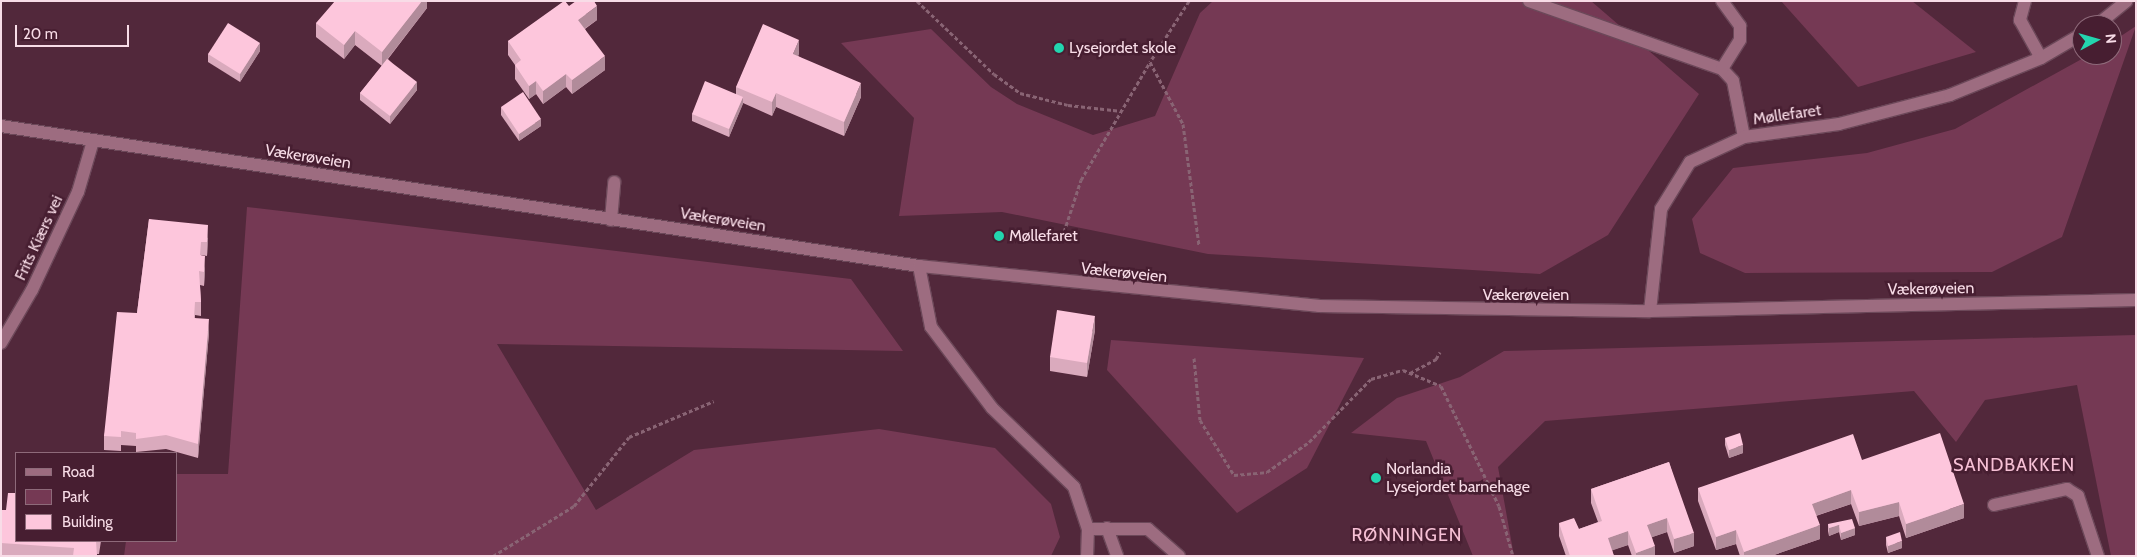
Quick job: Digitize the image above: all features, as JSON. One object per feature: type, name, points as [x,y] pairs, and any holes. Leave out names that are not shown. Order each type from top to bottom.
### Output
[{"type":"main road","points":[[1529,1],[1722,69],[1733,81],[1744,137]]},
{"type":"main road","points":[[1722,1],[1740,26],[1740,40],[1722,69]]},
{"type":"main road","points":[[2025,1],[2020,20],[2041,58]]},
{"type":"main road","points":[[2110,15],[2127,1]]},
{"type":"main road","name":"Møllefaret","points":[[1650,311],[1654,245],[1661,209],[1675,180],[1690,162],[1744,137],[1893,112],[1950,95],[2041,58],[2072,40]]},
{"type":"main road","name":"Vækerøveien","points":[[1,126],[919,266],[1319,306],[1650,311],[2136,300]]},
{"type":"main road","name":"Frits Kiærs vei","points":[[1,343],[32,290],[78,192],[93,141]]},
{"type":"main road","points":[[611,220],[614,182]]},
{"type":"main road","points":[[919,266],[931,327],[992,408],[1074,488],[1088,530],[1087,556]]},
{"type":"main road","points":[[1994,505],[2067,489],[2081,503],[2098,556]]},
{"type":"main road","points":[[1088,530],[1107,528],[1148,529],[1179,556]]},
{"type":"main road","points":[[1107,528],[1117,556]]},
{"type":"path","points":[[917,1],[994,74],[1020,93],[1060,104],[1122,111]]},
{"type":"path","points":[[1062,238],[1067,212],[1082,180],[1150,62],[1189,1]]},
{"type":"path","points":[[1150,62],[1183,124],[1199,246]]},
{"type":"path","points":[[1410,373],[1436,359],[1440,352]]},
{"type":"path","points":[[1194,358],[1200,420],[1234,475],[1267,472],[1309,442],[1370,379],[1403,370],[1441,386],[1499,506],[1514,556]]},
{"type":"path","points":[[493,556],[574,506],[628,437],[714,402]]},
{"type":"green space","points":[[1213,1],[1591,1],[1699,94],[1608,235],[1540,274],[1208,254],[1002,212],[899,216],[914,118],[841,43],[931,29],[991,87],[1017,104],[1093,135],[1155,116],[1200,13]]},
{"type":"green space","points":[[1781,1],[1912,1],[1976,52],[1858,87]]},
{"type":"green space","points":[[2136,26],[2062,237],[1992,272],[1745,273],[1700,253],[1692,219],[1733,168],[1867,153],[1955,129],[2072,64],[2122,65],[2122,35]]},
{"type":"green space","points":[[247,207],[851,279],[903,351],[497,344],[596,510],[694,450],[879,429],[995,448],[1051,504],[1060,537],[1051,556],[124,556],[126,542],[178,542],[178,474],[228,474]]},
{"type":"green space","points":[[2136,335],[2136,556],[2111,556],[2077,385],[1985,400],[1956,442],[1914,391],[1545,421],[1498,467],[1514,556],[1473,556],[1426,441],[1351,433],[1397,398],[1460,377],[1504,351]]},
{"type":"green space","points":[[1111,340],[1364,358],[1307,468],[1237,513],[1107,370]]},
{"type":"building","points":[[335,1],[422,1],[382,52],[355,31],[344,45],[316,23]]},
{"type":"building","points":[[564,1],[569,6],[576,1],[594,1],[597,6],[578,20],[605,56],[572,80],[566,74],[543,91],[536,81],[529,86],[515,65],[521,60],[508,41]]},
{"type":"building","points":[[228,23],[260,43],[240,74],[208,54]]},
{"type":"building","points":[[763,24],[799,40],[793,54],[861,83],[844,122],[776,93],[772,102],[736,87]]},
{"type":"building","points":[[387,59],[417,82],[390,116],[360,93]]},
{"type":"building","points":[[705,81],[743,97],[729,129],[692,114]]},
{"type":"building","points":[[523,92],[541,119],[519,134],[501,107]]},
{"type":"building","points":[[149,219],[208,225],[207,242],[201,242],[200,255],[205,256],[204,272],[199,271],[201,302],[195,302],[194,318],[209,319],[198,444],[166,435],[136,439],[136,433],[121,431],[121,437],[104,436],[117,312],[137,313]]},
{"type":"building","points":[[1057,310],[1095,316],[1087,363],[1050,357]]},
{"type":"building","points":[[1740,433],[1743,445],[1729,450],[1725,438]]},
{"type":"building","points":[[1940,433],[1964,504],[1906,524],[1899,502],[1859,512],[1851,490],[1812,504],[1820,525],[1744,552],[1736,530],[1716,537],[1698,488],[1853,434],[1862,460]]},
{"type":"building","points":[[1669,462],[1694,533],[1674,539],[1667,518],[1647,525],[1655,546],[1636,553],[1628,531],[1608,538],[1614,556],[1570,556],[1559,523],[1574,518],[1579,529],[1602,521],[1591,489]]},
{"type":"building","points":[[8,493],[15,493],[15,542],[96,542],[97,556],[73,556],[74,548],[1,543],[1,510],[6,510]]},
{"type":"building","points":[[1852,519],[1855,528],[1841,533],[1839,525],[1829,528],[1828,524]]},
{"type":"building","points":[[1900,532],[1902,541],[1888,546],[1886,537]]},
{"type":"place","name":"Lysejordet skole","points":[[1059,48]]},
{"type":"place","name":"Møllefaret","points":[[999,236]]},
{"type":"place","name":"Norlandia Lysejordet barnehage","points":[[1376,478]]},
{"type":"district","name":"SANDBAKKEN","points":[[2014,465]]},
{"type":"district","name":"RØNNINGEN","points":[[1407,535]]}]
